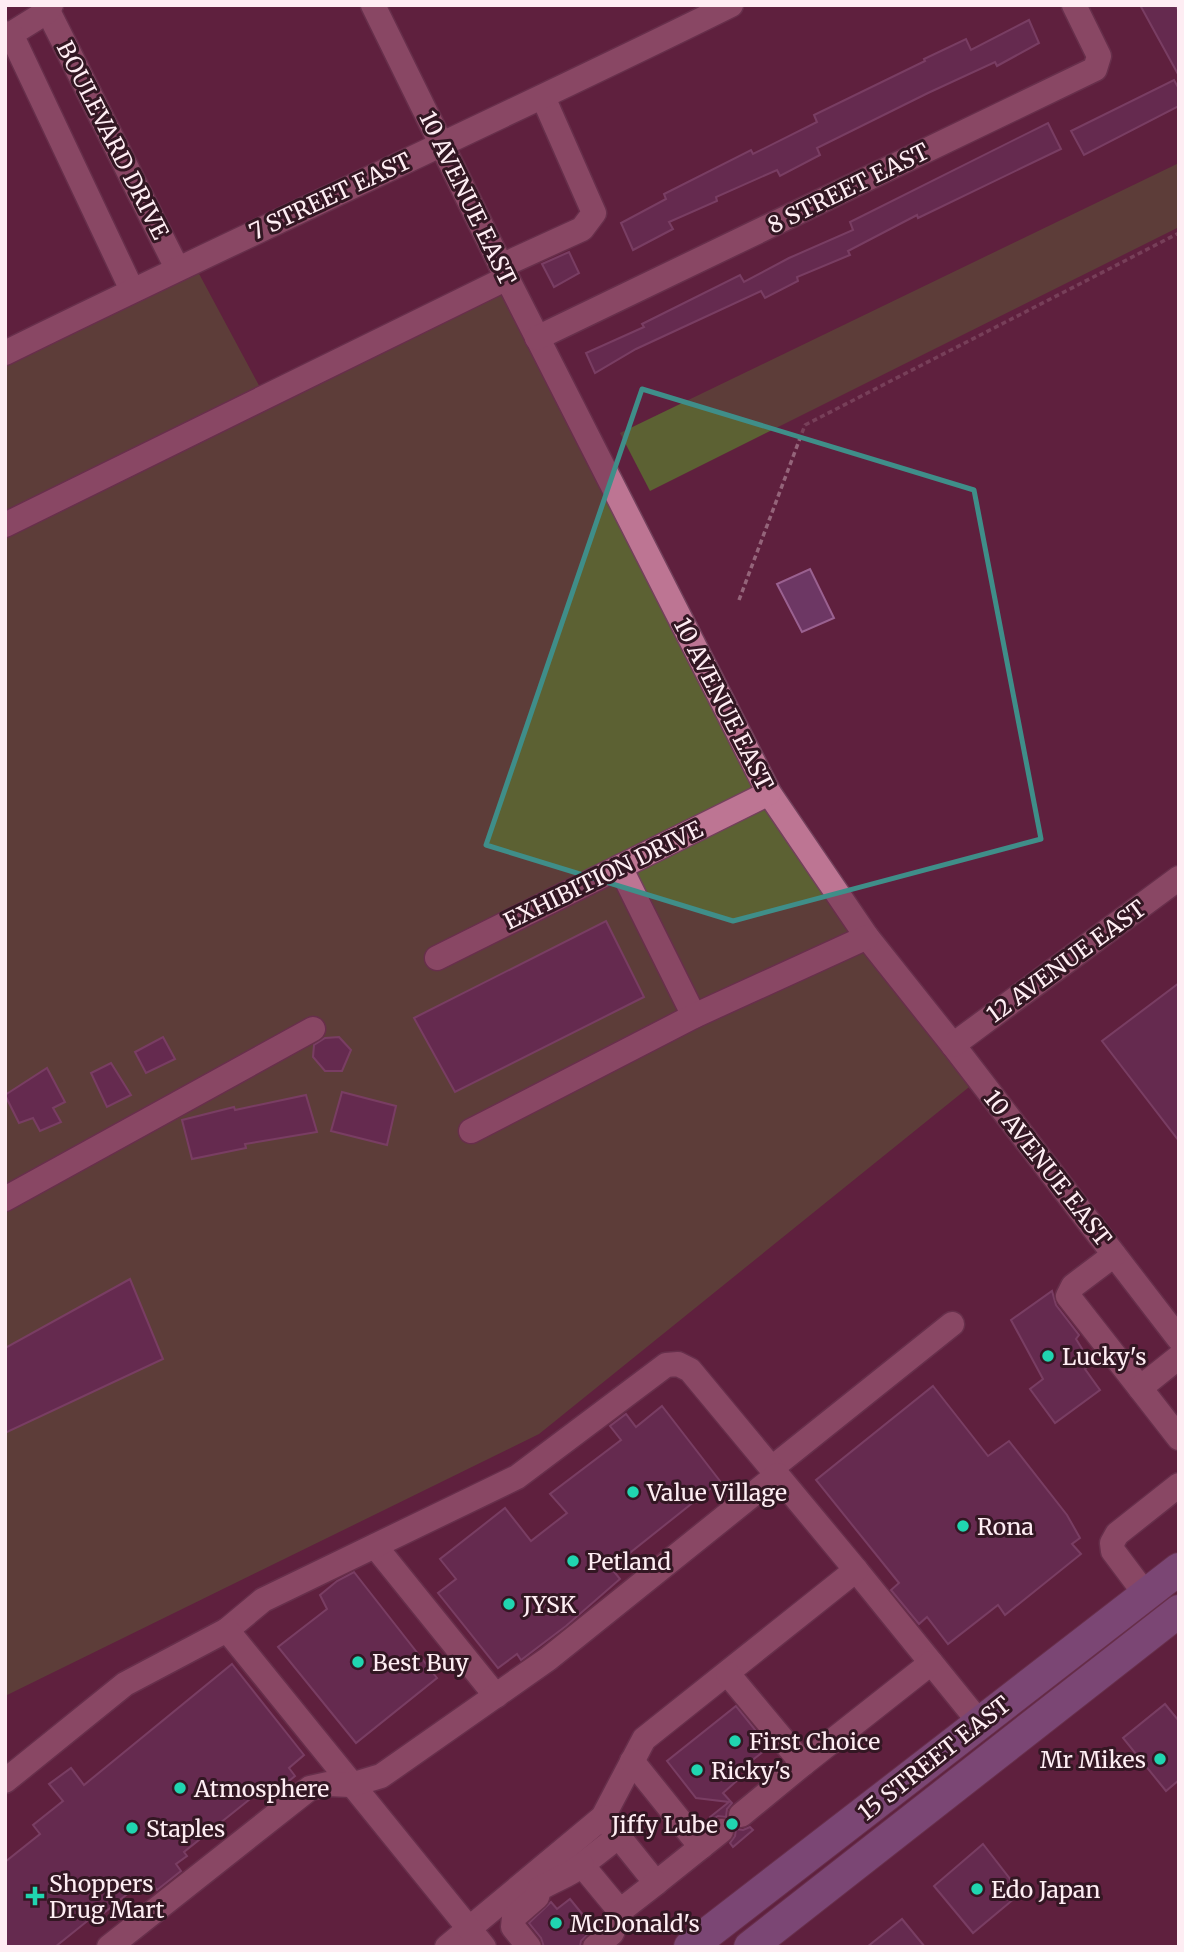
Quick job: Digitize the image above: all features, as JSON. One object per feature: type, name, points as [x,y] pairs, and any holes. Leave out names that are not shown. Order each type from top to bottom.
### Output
[{"type":"main road","name":"15 STREET EAST","points":[[690,1947],[1179,1569]]},
{"type":"main road","name":"15 STREET EAST","points":[[750,1947],[1179,1611]]},
{"type":"street","name":"10 AVENUE EAST","points":[[373,5],[537,338],[769,793],[867,937],[1179,1339]]},
{"type":"street","name":"8 STREET EAST","points":[[537,338],[1095,69],[1099,56],[1074,5]]},
{"type":"street","name":"7 STREET EAST","points":[[5,353],[177,268],[543,97],[725,7]]},
{"type":"street","name":"BOULEVARD DRIVE","points":[[132,290],[8,33],[50,8],[177,268]]},
{"type":"street","points":[[5,525],[504,272],[582,229],[594,213],[543,97]]},
{"type":"street","name":"EXHIBITION DRIVE","points":[[437,958],[769,793]]},
{"type":"street","points":[[620,867],[694,1016]]},
{"type":"street","name":"12 AVENUE EAST","points":[[953,1045],[1179,878]]},
{"type":"street","points":[[471,1131],[694,1016],[867,937]]},
{"type":"street","points":[[5,1199],[313,1029]]},
{"type":"street","points":[[1114,1255],[1073,1286],[1068,1296],[1179,1438]]},
{"type":"street","points":[[109,1947],[310,1788],[328,1784],[351,1785],[381,1776],[548,1659],[952,1324]]},
{"type":"street","points":[[1140,1388],[1179,1357]]},
{"type":"street","points":[[5,1781],[125,1684],[227,1630],[263,1600],[517,1477],[666,1365],[678,1364],[690,1370],[775,1471],[980,1723]]},
{"type":"street","points":[[1146,1595],[1113,1551],[1111,1543],[1117,1534],[1179,1486]]},
{"type":"street","points":[[375,1546],[496,1696]]},
{"type":"street","points":[[529,1947],[513,1927],[513,1921],[519,1912],[537,1897],[539,1889],[577,1869],[611,1827],[632,1761],[644,1739],[856,1570]]},
{"type":"street","points":[[227,1630],[477,1938]]},
{"type":"street","points":[[741,1815],[931,1663]]},
{"type":"street","points":[[728,1674],[803,1765]]},
{"type":"street","points":[[632,1761],[701,1847]]},
{"type":"street","points":[[611,1827],[656,1883]]},
{"type":"street","points":[[447,1947],[477,1938],[611,1827]]},
{"type":"street","points":[[595,1947],[612,1933],[620,1911],[721,1831]]},
{"type":"street","points":[[577,1869],[620,1911]]},
{"type":"path","points":[[739,600],[805,425],[1179,233]]},
{"type":"highlighted area","points":[[642,389],[974,490],[1041,839],[733,921],[486,845]]},
{"type":"green space","points":[[1179,163],[1179,227],[650,491],[620,433]]},
{"type":"green space","points":[[190,257],[263,393],[502,277],[761,792],[979,1079],[539,1434],[5,1696],[5,350]]},
{"type":"building","points":[[1140,5],[1175,5],[1179,11],[1179,76]]},
{"type":"building","points":[[1029,20],[1039,43],[997,66],[995,62],[817,148],[820,155],[780,176],[777,170],[716,197],[717,201],[669,222],[673,229],[633,250],[621,223],[666,199],[664,194],[751,150],[753,154],[817,122],[814,115],[925,61],[924,59],[966,39],[971,50]]},
{"type":"building","points":[[1174,80],[1179,89],[1179,106],[1084,155],[1071,131]]},
{"type":"building","points":[[1048,123],[1061,149],[918,218],[917,215],[848,251],[850,255],[797,277],[798,281],[765,298],[761,291],[636,349],[595,373],[586,353],[644,327],[642,324],[740,275],[744,282],[789,258],[853,230],[850,222]]},
{"type":"building","points":[[569,252],[579,273],[554,287],[542,264]]},
{"type":"building","points":[[810,569],[834,618],[802,632],[777,584]]},
{"type":"building","points":[[606,921],[644,997],[455,1092],[414,1018]]},
{"type":"building","points":[[1179,983],[1179,1141],[1102,1041]]},
{"type":"building","points":[[163,1037],[175,1059],[146,1073],[135,1052]]},
{"type":"building","points":[[339,1037],[351,1050],[342,1071],[325,1071],[313,1057],[314,1045],[325,1038]]},
{"type":"building","points":[[111,1063],[131,1095],[107,1107],[91,1073]]},
{"type":"building","points":[[47,1068],[65,1102],[53,1108],[61,1122],[40,1131],[33,1118],[19,1123],[5,1095]]},
{"type":"building","points":[[342,1092],[396,1106],[387,1145],[331,1131]]},
{"type":"building","points":[[306,1095],[317,1132],[245,1144],[246,1148],[192,1159],[182,1120],[234,1107],[235,1110]]},
{"type":"building","points":[[130,1279],[163,1359],[5,1433],[5,1348]]},
{"type":"building","points":[[1052,1291],[1056,1305],[1079,1335],[1076,1339],[1091,1363],[1085,1369],[1100,1390],[1055,1423],[1030,1389],[1043,1379],[1011,1320]]},
{"type":"building","name":"Rona","points":[[933,1386],[988,1456],[1009,1441],[1067,1515],[1080,1538],[1072,1544],[1081,1554],[1005,1615],[998,1605],[948,1644],[927,1617],[919,1624],[891,1590],[899,1583],[816,1480]]},
{"type":"building","points":[[662,1406],[720,1481],[611,1568],[620,1579],[566,1626],[521,1660],[517,1654],[498,1668],[438,1593],[456,1579],[440,1559],[505,1508],[531,1541],[567,1513],[550,1494],[621,1440],[610,1426],[626,1414],[636,1427]]},
{"type":"building","name":"Best Buy","points":[[354,1572],[437,1678],[356,1743],[278,1647],[327,1609],[320,1595]]},
{"type":"building","points":[[232,1664],[304,1755],[289,1768],[295,1776],[267,1799],[260,1791],[184,1852],[187,1856],[176,1864],[181,1871],[157,1890],[152,1883],[140,1893],[136,1887],[104,1913],[101,1910],[55,1947],[5,1947],[5,1862],[40,1834],[33,1825],[63,1801],[49,1784],[71,1768],[84,1785]]},
{"type":"building","name":"Mr Mikes","points":[[1165,1704],[1179,1721],[1179,1780],[1166,1791],[1123,1738]]},
{"type":"building","points":[[736,1706],[769,1747],[735,1774],[739,1779],[723,1793],[732,1803],[727,1809],[726,1817],[718,1816],[711,1820],[710,1817],[729,1802],[696,1798],[667,1761]]},
{"type":"building","points":[[750,1827],[753,1830],[733,1847],[730,1843],[736,1829]]},
{"type":"building","name":"Edo Japan","points":[[983,1844],[1021,1893],[973,1933],[934,1886]]},
{"type":"building","name":"McDonald's","points":[[570,1899],[588,1921],[583,1925],[589,1933],[581,1941],[580,1947],[544,1947],[541,1938],[529,1923],[551,1902],[557,1909]]},
{"type":"building","points":[[902,1919],[925,1947],[867,1947]]},
{"type":"place","name":"Lucky's","points":[[1048,1356]]},
{"type":"place","name":"Value Village","points":[[633,1492]]},
{"type":"place","name":"Rona","points":[[963,1526]]},
{"type":"place","name":"Petland","points":[[573,1561]]},
{"type":"place","name":"JYSK","points":[[509,1604]]},
{"type":"place","name":"Best Buy","points":[[358,1662]]},
{"type":"place","name":"First Choice","points":[[735,1741]]},
{"type":"place","name":"Mr Mikes","points":[[1160,1759]]},
{"type":"place","name":"Ricky's","points":[[697,1770]]},
{"type":"place","name":"Atmosphere","points":[[180,1788]]},
{"type":"place","name":"Jiffy Lube","points":[[732,1824]]},
{"type":"place","name":"Staples","points":[[132,1828]]},
{"type":"place","name":"Edo Japan","points":[[977,1889]]},
{"type":"place","name":"Shoppers Drug Mart","points":[[35,1896]]},
{"type":"place","name":"McDonald's","points":[[556,1923]]}]
